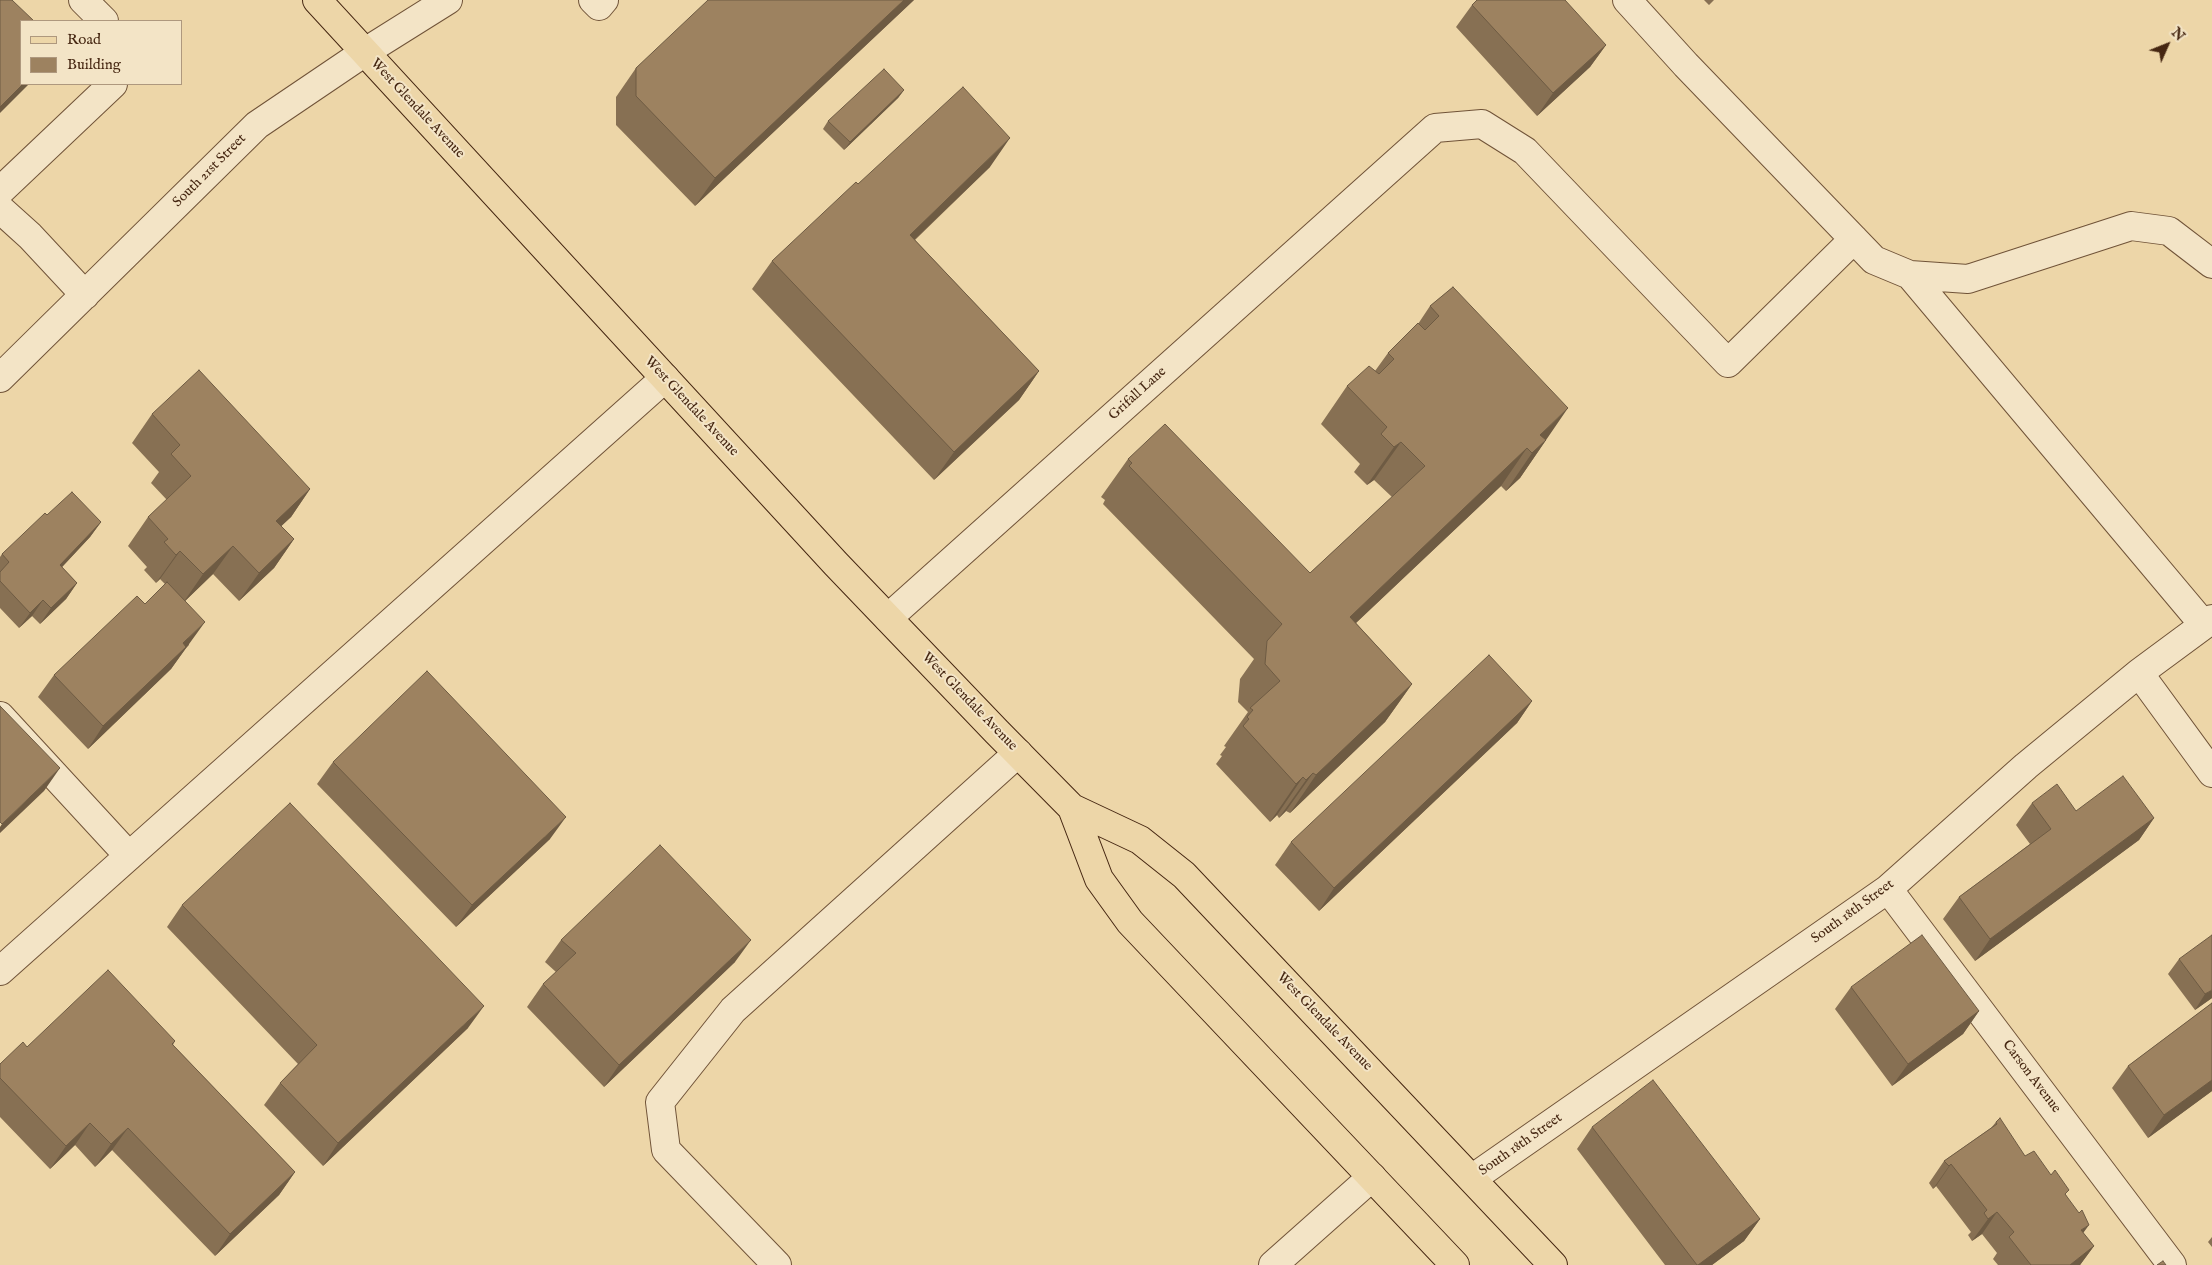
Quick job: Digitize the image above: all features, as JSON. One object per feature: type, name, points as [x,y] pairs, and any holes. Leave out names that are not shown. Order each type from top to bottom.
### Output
[{"type":"main road","name":"West Glendale Avenue","points":[[317,0],[888,618],[1018,753],[1072,808],[1140,840],[1184,875],[1473,1178],[1553,1265]]},
{"type":"main road","name":"West Glendale Avenue","points":[[1072,808],[1099,879],[1130,922],[1456,1265]]},
{"type":"street","points":[[83,0],[103,20]]},
{"type":"street","name":"South 21st Street","points":[[0,378],[257,124],[365,52],[448,0]]},
{"type":"street","points":[[593,0],[599,6],[604,0]]},
{"type":"street","points":[[1627,0],[1874,260],[1910,275],[1968,279],[2131,226],[2168,231],[2212,264]]},
{"type":"street","points":[[0,191],[112,85]]},
{"type":"street","name":"Grifall Lane","points":[[888,618],[1435,128],[1482,124],[1525,151],[1728,363],[1854,239]]},
{"type":"street","points":[[0,208],[30,236],[85,295]]},
{"type":"street","points":[[1910,275],[2208,622]]},
{"type":"street","points":[[0,971],[665,378]]},
{"type":"street","name":"South 18th Street","points":[[1473,1178],[1888,889],[2026,766],[2139,673],[2208,622]]},
{"type":"street","points":[[2139,673],[2212,773]]},
{"type":"street","points":[[0,716],[129,856]]},
{"type":"street","points":[[777,1265],[666,1150],[660,1102],[733,1010],[1018,753]]},
{"type":"street","name":"Carson Avenue","points":[[1888,889],[2172,1265]]},
{"type":"street","points":[[1273,1265],[1372,1177]]},
{"type":"building","points":[[0,0],[12,0],[33,20],[20,20],[20,85],[22,85],[0,107]]},
{"type":"building","points":[[708,0],[904,0],[715,178],[636,96],[636,68]]},
{"type":"building","points":[[1477,0],[1565,0],[1606,45],[1553,93],[1472,5]]},
{"type":"building","points":[[884,69],[904,90],[850,142],[828,121]]},
{"type":"building","points":[[963,87],[1010,138],[910,235],[1039,371],[954,452],[772,261],[856,182],[858,184]]},
{"type":"building","points":[[1453,287],[1568,408],[1540,435],[1546,440],[1532,453],[1527,448],[1350,617],[1412,684],[1316,775],[1313,773],[1306,780],[1303,777],[1296,784],[1243,726],[1253,710],[1250,708],[1280,681],[1265,664],[1267,641],[1282,624],[1129,466],[1132,463],[1128,459],[1165,424],[1310,573],[1425,466],[1401,442],[1394,447],[1381,434],[1387,427],[1347,386],[1369,366],[1379,374],[1394,359],[1388,353],[1418,323],[1425,330],[1439,316],[1430,306]]},
{"type":"building","points":[[199,370],[310,489],[276,521],[294,539],[259,573],[233,546],[203,574],[180,551],[176,555],[164,542],[168,539],[148,517],[191,476],[171,454],[180,445],[152,414]]},
{"type":"building","points":[[72,492],[101,522],[60,565],[77,583],[51,608],[43,600],[30,613],[0,581],[0,572],[9,562],[2,554],[45,513],[47,515]]},
{"type":"building","points":[[167,582],[205,622],[183,643],[186,647],[103,726],[54,675],[137,596],[145,604]]},
{"type":"building","points":[[1489,655],[1532,701],[1334,888],[1291,842]]},
{"type":"building","points":[[427,671],[566,817],[472,905],[333,762]]},
{"type":"building","points":[[0,706],[60,768],[2,824],[0,822]]},
{"type":"building","points":[[2123,776],[2154,818],[1990,939],[1959,897],[2051,829],[2032,803],[2057,784],[2076,811]]},
{"type":"building","points":[[290,803],[484,1006],[338,1143],[280,1083],[317,1045],[182,905]]},
{"type":"building","points":[[660,845],[751,940],[619,1065],[543,984],[576,953],[561,940]]},
{"type":"building","points":[[1922,935],[1979,1011],[1908,1064],[1851,987]]},
{"type":"building","points":[[2212,935],[2212,990],[2205,994],[2179,959]]},
{"type":"building","points":[[108,970],[175,1041],[172,1044],[295,1172],[230,1234],[128,1128],[111,1144],[90,1123],[66,1146],[0,1078],[0,1064],[23,1042],[27,1047]]},
{"type":"building","points":[[2212,1003],[2212,1080],[2164,1115],[2128,1066]]},
{"type":"building","points":[[1653,1080],[1760,1219],[1698,1265],[1592,1127]]},
{"type":"building","points":[[2000,1118],[2025,1156],[2034,1151],[2051,1175],[2055,1170],[2069,1190],[2065,1194],[2079,1213],[2082,1210],[2089,1225],[2081,1230],[2094,1246],[2070,1265],[2031,1265],[2009,1237],[2014,1232],[1997,1212],[1988,1219],[1984,1213],[1987,1210],[1951,1164],[1949,1166],[1944,1161],[1997,1124],[1996,1122]]},
{"type":"building","points":[[2163,1261],[2166,1265],[2157,1265]]}]
